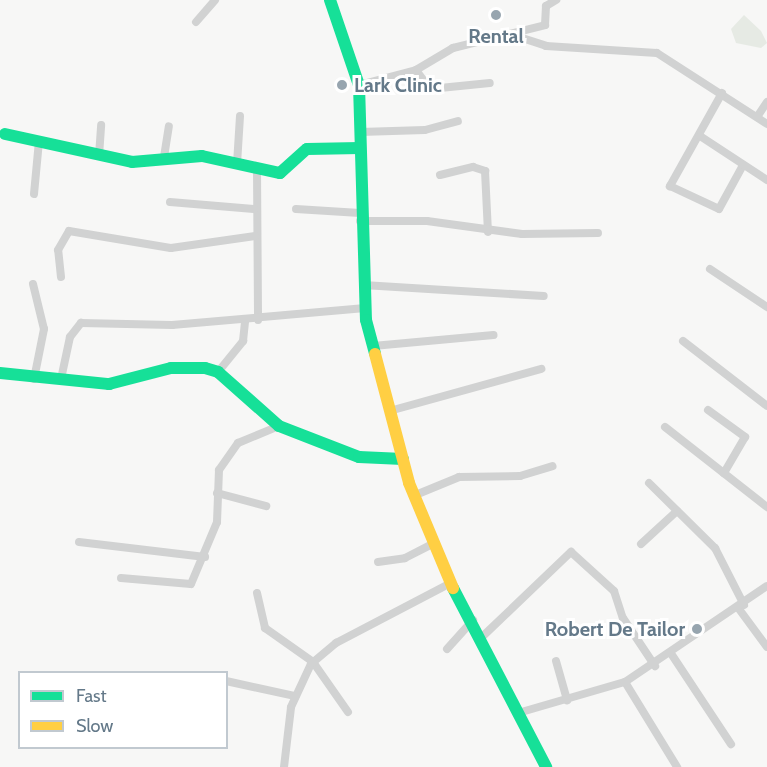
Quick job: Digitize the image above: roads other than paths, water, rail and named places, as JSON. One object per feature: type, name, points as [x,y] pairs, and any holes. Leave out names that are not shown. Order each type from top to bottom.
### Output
[{"type":"street","points":[[196,22],[215,0]]},
{"type":"street","points":[[331,0],[349,43],[358,85],[360,217],[365,308],[373,346],[393,410],[413,496],[433,544],[452,583],[483,636],[544,767]]},
{"type":"street","points":[[358,85],[416,70],[453,48],[516,36],[548,23],[546,6],[556,0]]},
{"type":"street","points":[[516,36],[546,46],[648,50],[722,93],[767,124]]},
{"type":"street","points":[[416,70],[430,89],[490,83]]},
{"type":"street","points":[[722,93],[670,186],[719,209],[742,167]]},
{"type":"street","points":[[757,117],[767,102]]},
{"type":"street","points":[[237,164],[240,116]]},
{"type":"street","points":[[360,132],[425,130],[459,121]]},
{"type":"street","points":[[99,156],[101,125]]},
{"type":"street","points":[[164,158],[169,126]]},
{"type":"street","points":[[4,134],[99,156],[144,163],[164,158],[202,156],[257,170],[280,173],[315,147],[360,148]]},
{"type":"street","points":[[700,136],[742,167],[767,180]]},
{"type":"street","points":[[34,194],[39,141]]},
{"type":"street","points":[[440,175],[473,167],[485,171],[488,232]]},
{"type":"street","points":[[257,170],[254,209],[258,320]]},
{"type":"street","points":[[170,202],[254,209]]},
{"type":"street","points":[[296,209],[360,217],[427,221],[488,232],[598,233]]},
{"type":"street","points":[[60,277],[58,250],[69,231],[171,248],[255,236]]},
{"type":"street","points":[[710,269],[767,307]]},
{"type":"street","points":[[33,284],[44,329],[34,379]]},
{"type":"street","points":[[363,285],[544,296]]},
{"type":"street","points":[[61,379],[70,337],[81,323],[245,321],[365,308]]},
{"type":"street","points":[[218,372],[243,341],[245,321]]},
{"type":"street","points":[[373,346],[494,334]]},
{"type":"street","points":[[683,340],[767,406]]},
{"type":"street","points":[[0,373],[34,379],[109,384],[193,366],[218,372],[279,426],[359,457],[403,459]]},
{"type":"street","points":[[393,410],[541,369]]},
{"type":"street","points":[[708,410],[745,437],[724,473]]},
{"type":"street","points":[[121,578],[187,586],[205,556],[217,522],[219,470],[234,447],[251,434],[279,426]]},
{"type":"street","points":[[665,427],[767,507]]},
{"type":"street","points":[[413,496],[459,477],[520,476],[552,466]]},
{"type":"street","points":[[649,483],[715,548],[742,607],[767,647]]},
{"type":"street","points":[[217,493],[266,506]]},
{"type":"street","points":[[641,544],[677,511]]},
{"type":"street","points":[[79,542],[205,556]]},
{"type":"street","points":[[378,562],[405,558],[433,544]]},
{"type":"street","points":[[483,636],[571,552],[614,591],[623,618],[655,666]]},
{"type":"street","points":[[284,767],[295,696],[313,662],[336,643],[452,583]]},
{"type":"street","points":[[518,712],[625,682],[672,655],[742,607],[767,586]]},
{"type":"street","points":[[257,593],[260,618],[268,632],[313,662],[348,712]]},
{"type":"street","points":[[447,649],[473,620]]},
{"type":"street","points":[[672,655],[731,744]]},
{"type":"street","points":[[556,661],[567,700]]},
{"type":"street","points":[[228,681],[295,696]]},
{"type":"street","points":[[625,682],[677,767]]},
{"type":"place","name":"Rental","points":[[496,15]]},
{"type":"place","name":"Lark Clinic","points":[[342,85]]},
{"type":"place","name":"Robert De Tailor","points":[[697,629]]}]
